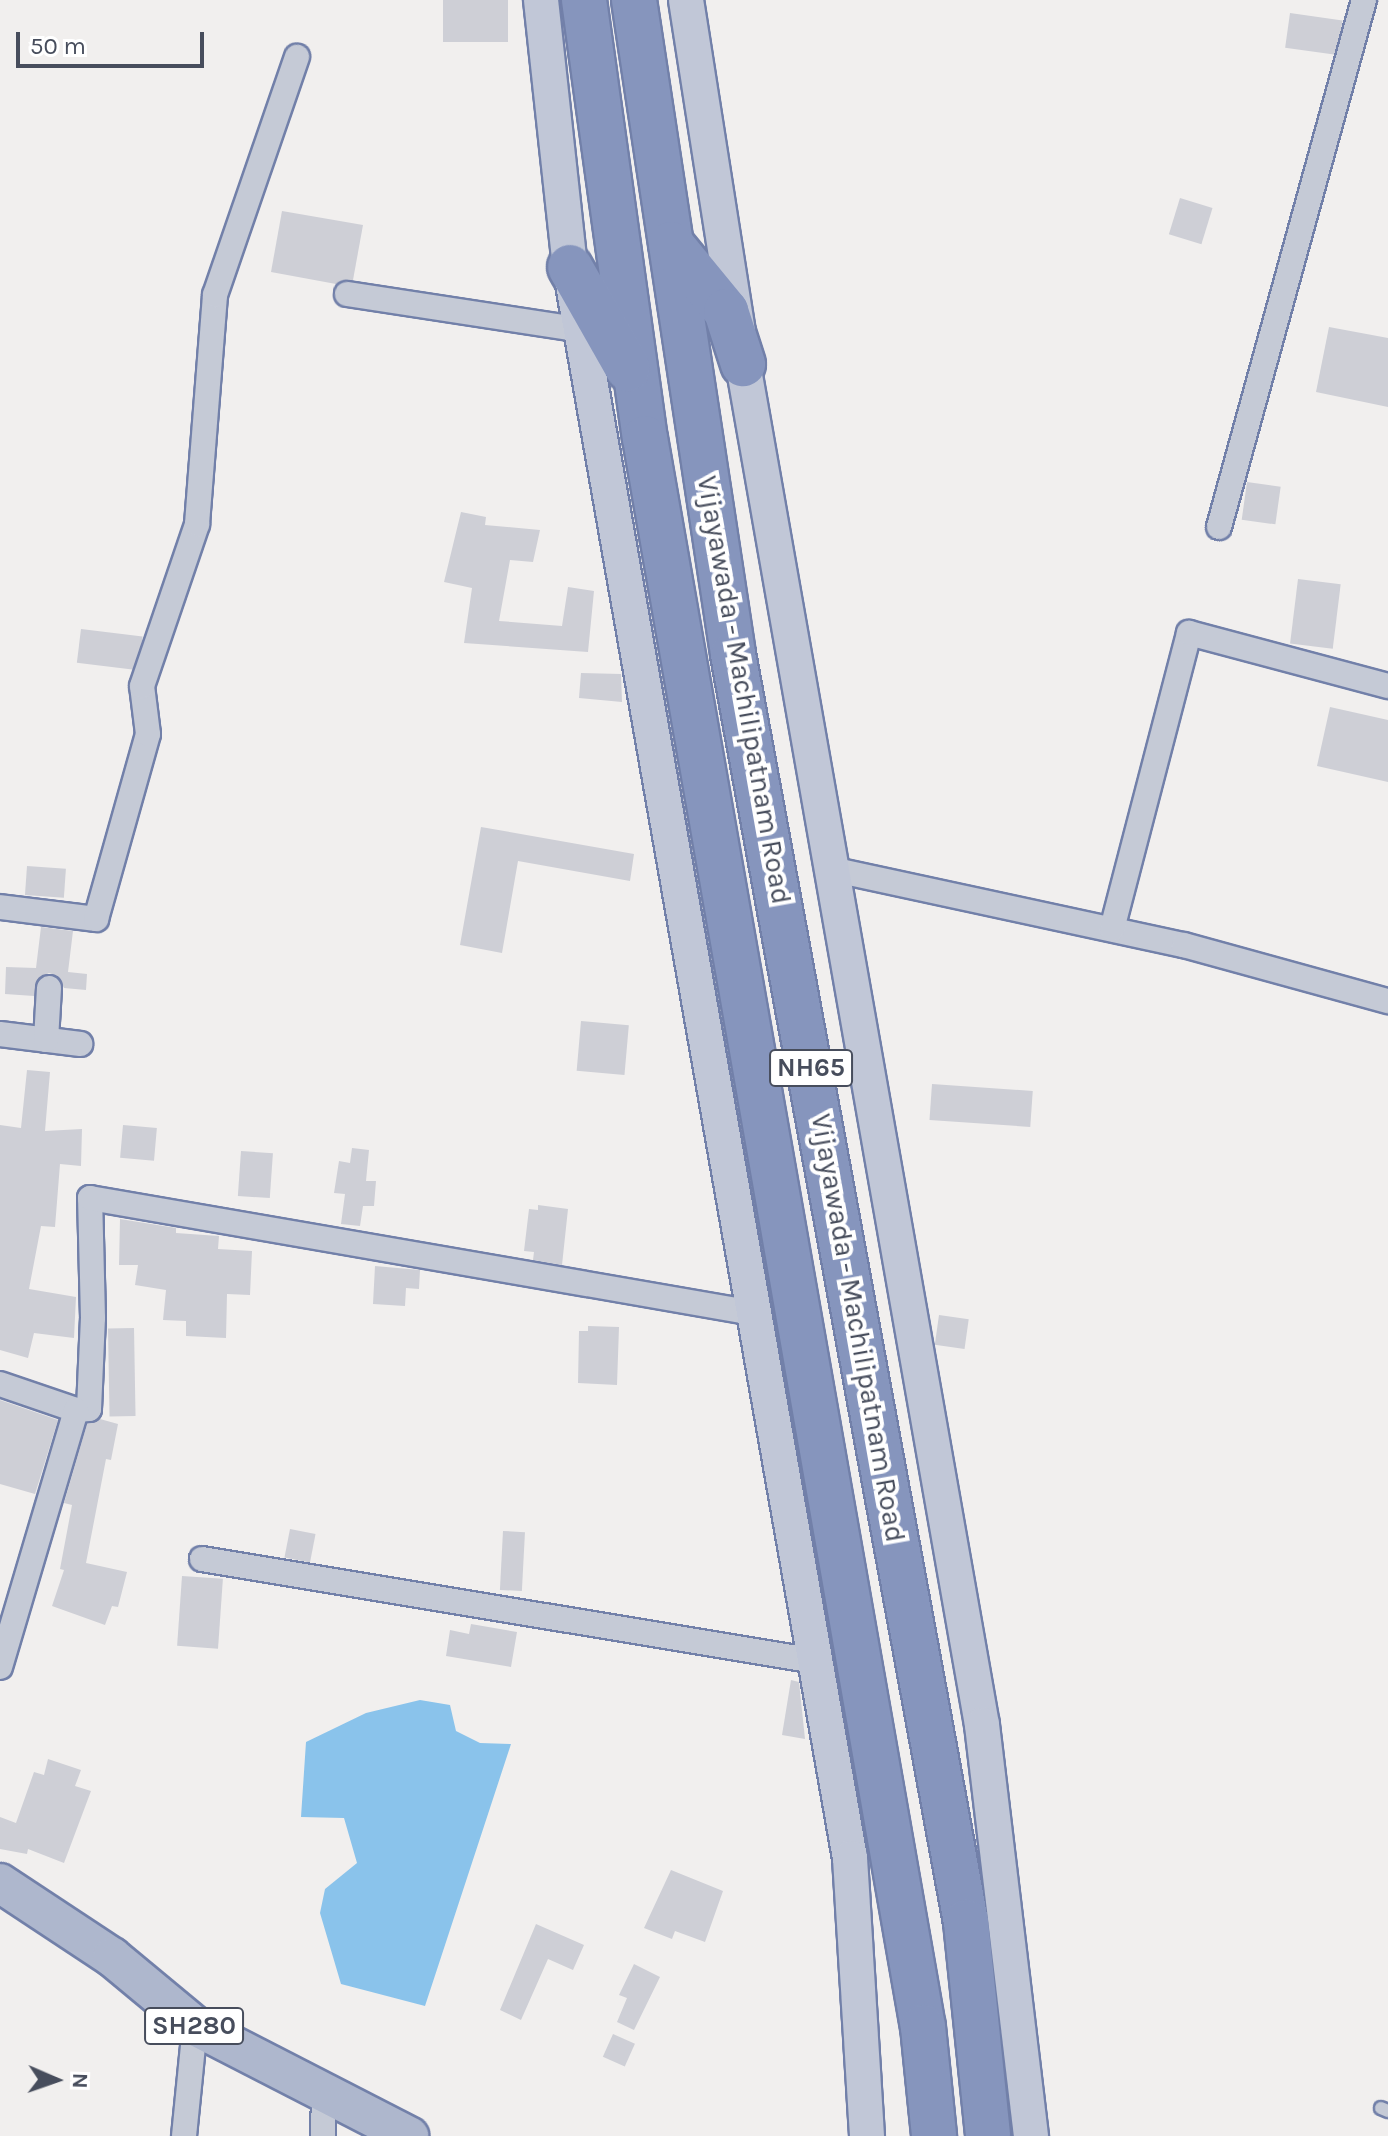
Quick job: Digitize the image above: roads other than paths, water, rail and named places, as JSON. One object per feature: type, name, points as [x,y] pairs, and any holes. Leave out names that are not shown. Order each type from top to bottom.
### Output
[{"type":"highway","name":"Vijayawada - Machilipatnam Road","points":[[584,0],[637,381],[730,947],[921,2012],[934,2136]]},
{"type":"highway","name":"Vijayawada - Machilipatnam Road","points":[[634,0],[733,654],[966,1922],[988,2136]]},
{"type":"highway","points":[[671,244],[726,311],[743,364]]},
{"type":"highway","points":[[570,267],[601,329],[637,381]]},
{"type":"main road","name":"SH280","points":[[0,1883],[112,1957],[195,2026],[409,2136]]},
{"type":"street","points":[[541,0],[570,267],[850,1858],[867,2136]]},
{"type":"street","points":[[686,0],[743,364],[982,1725],[1031,2136]]},
{"type":"street","points":[[1219,527],[1364,0]]},
{"type":"street","points":[[0,907],[96,919],[148,734],[142,686],[197,524],[215,295],[297,57]]},
{"type":"street","points":[[347,294],[581,330]]},
{"type":"street","points":[[1112,929],[1189,633],[1388,686]]},
{"type":"street","points":[[831,869],[1112,929],[1388,1001]]},
{"type":"street","points":[[46,1040],[49,988]]},
{"type":"street","points":[[0,1034],[80,1044]]},
{"type":"street","points":[[0,1384],[76,1410],[89,1409],[93,1318],[90,1198],[124,1200],[754,1313]]},
{"type":"street","points":[[0,1667],[76,1410]]},
{"type":"street","points":[[202,1559],[815,1661]]},
{"type":"street","points":[[184,2136],[195,2026]]},
{"type":"street","points":[[323,2136],[324,2092]]},
{"type":"water","points":[[420,1700],[450,1705],[456,1731],[480,1743],[511,1744],[425,2006],[341,1984],[320,1913],[325,1889],[357,1863],[344,1818],[301,1817],[306,1742],[366,1713]]}]
